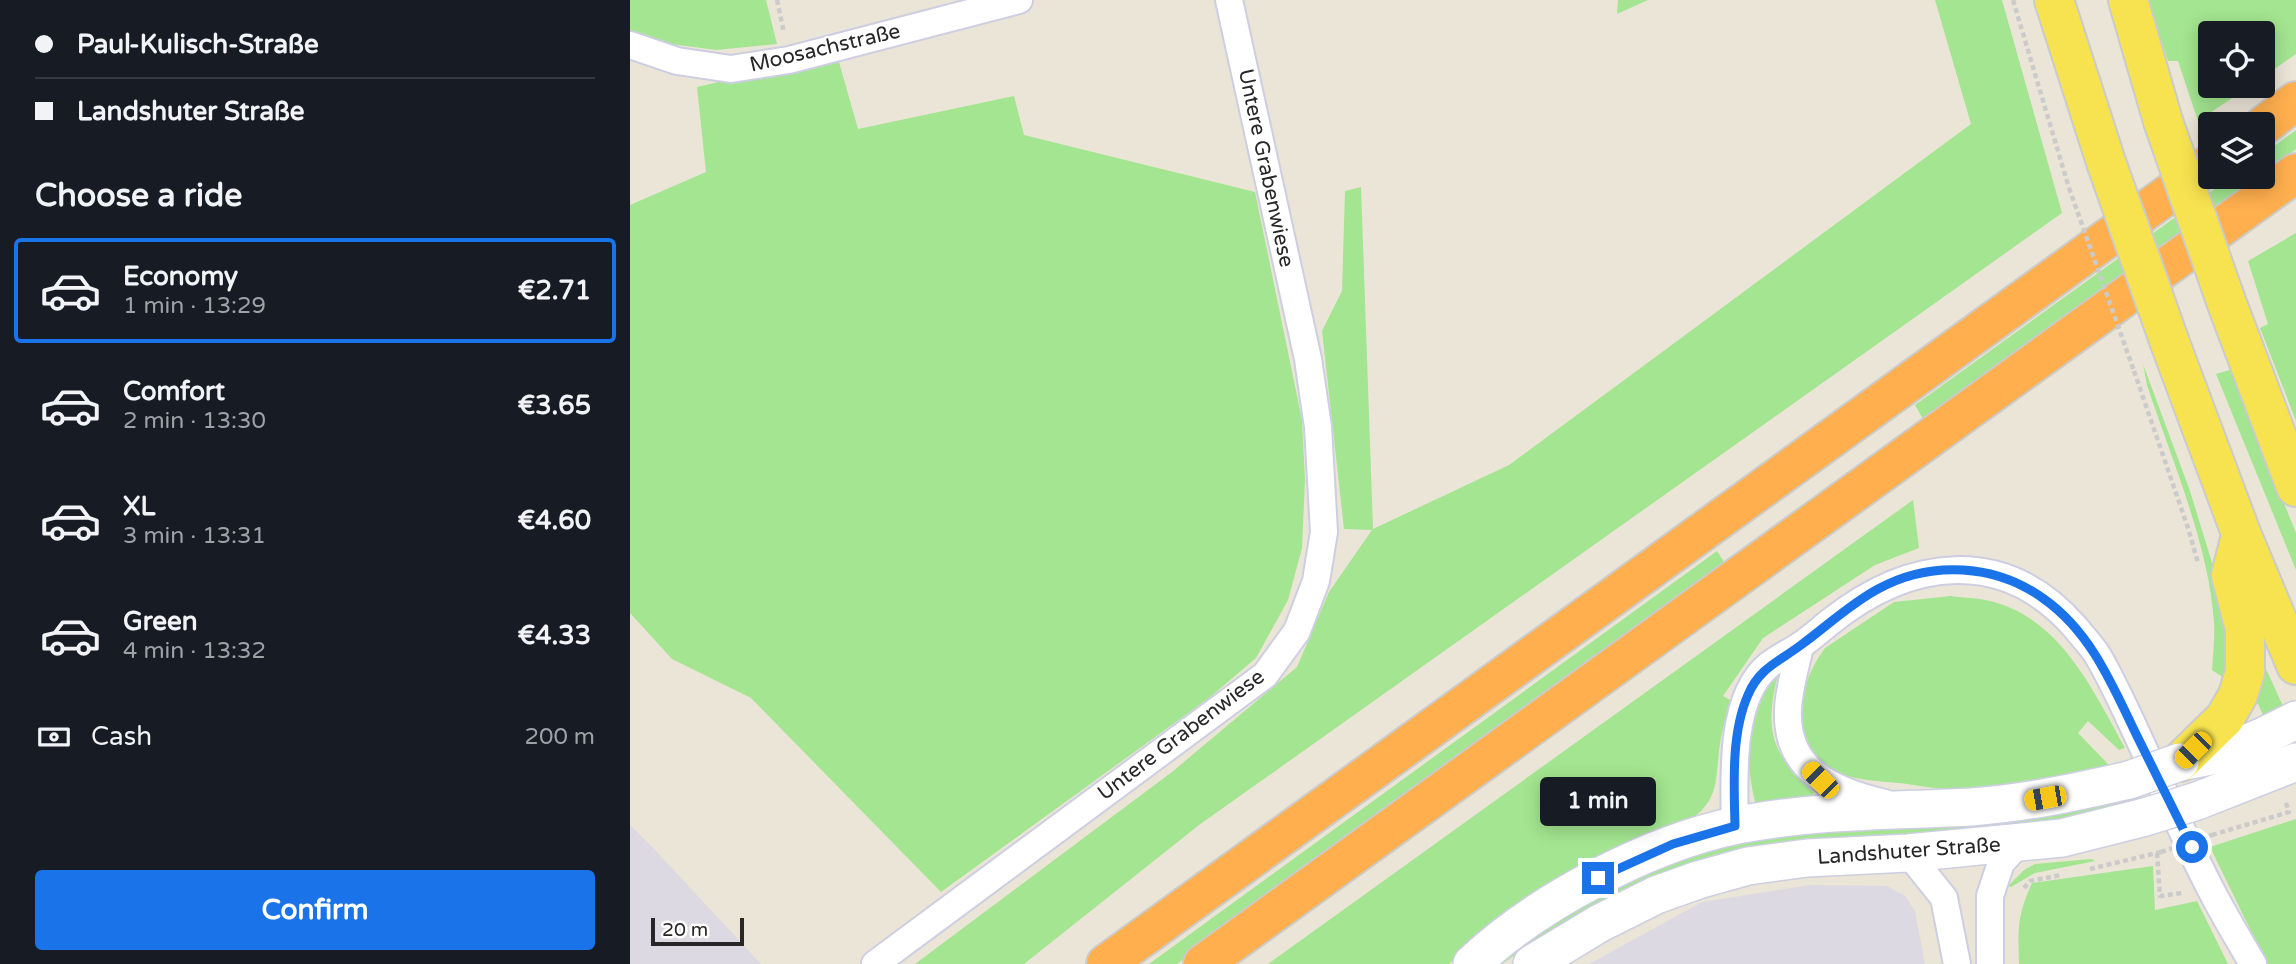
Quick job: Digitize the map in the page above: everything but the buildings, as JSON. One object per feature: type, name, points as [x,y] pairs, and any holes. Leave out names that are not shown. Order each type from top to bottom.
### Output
[{"type":"highway","points":[[2275,117],[2296,102]]},
{"type":"highway","points":[[1106,964],[2198,173]]},
{"type":"highway","points":[[1203,964],[2296,173]]},
{"type":"main road","points":[[2054,0],[2106,162],[2171,343],[2241,533],[2296,665]]},
{"type":"main road","points":[[2128,0],[2163,121],[2226,301],[2296,486]]},
{"type":"main road","points":[[2180,762],[2225,719],[2238,695],[2245,672],[2245,629],[2231,575],[2241,533]]},
{"type":"main road","name":"Landshuter Straße","points":[[1472,964],[1486,951],[1573,891],[1622,865],[1673,844],[1735,826],[1797,817],[2027,801],[2129,780],[2180,762],[2221,754],[2296,720]]},
{"type":"main road","name":"Landshuter Straße","points":[[1532,964],[1600,923],[1656,895],[1748,866],[1807,858],[1908,853],[2062,838],[2197,801],[2296,762]]},
{"type":"street","name":"Moosachstraße","points":[[630,46],[677,61],[731,69],[789,60],[1019,0]]},
{"type":"street","name":"Untere Grabenwiese","points":[[875,964],[1265,675],[1297,631],[1316,581],[1324,532],[1318,427],[1310,373],[1229,0]]},
{"type":"street","points":[[1735,826],[1735,741],[1748,694],[1768,666],[1880,588],[1908,577],[1939,570],[1994,573],[2017,582],[2061,612],[2097,654],[2208,885],[2253,964]]},
{"type":"street","points":[[1800,646],[1788,708],[1789,732],[1799,759],[1820,780],[1859,797],[1913,809]]},
{"type":"street","points":[[1990,964],[1990,896],[2001,863],[2019,843]]},
{"type":"street","points":[[1908,853],[1944,898],[1957,964]]},
{"type":"path","points":[[2013,0],[2070,188],[2134,371]]},
{"type":"path","points":[[2083,870],[2159,853],[2289,811]]},
{"type":"path","points":[[2159,853],[2160,897],[2190,892]]},
{"type":"path","points":[[2020,894],[2030,881],[2070,873]]},
{"type":"shaded area","points":[[630,825],[655,850],[761,964],[630,964]]},
{"type":"shaded area","points":[[1810,885],[1887,886],[1905,896],[1915,911],[1925,964],[1589,964],[1702,902]]},
{"type":"green space","points":[[630,0],[766,0],[777,44],[716,50],[671,44],[630,33]]},
{"type":"green space","points":[[1618,0],[1648,0],[1617,14]]},
{"type":"green space","points":[[1935,0],[2002,0],[2062,213],[1199,825],[1024,964],[915,964],[1172,772],[1297,667],[1329,592],[1372,530],[1344,529],[1322,331],[1342,291],[1345,191],[1361,187],[1373,529],[1509,465],[1971,124]]},
{"type":"green space","points":[[2148,0],[2296,0],[2296,54],[2275,69],[2275,21],[2198,21],[2198,98],[2232,98],[2211,112],[2198,112],[2198,121],[2178,61],[2168,61]]},
{"type":"green space","points":[[837,55],[858,129],[1014,96],[1024,135],[1255,192],[1302,420],[1305,480],[1302,548],[1288,600],[1256,658],[1209,698],[941,892],[751,698],[672,659],[630,613],[630,205],[706,172],[697,87]]},
{"type":"green space","points":[[2296,130],[2296,149],[2275,165],[2275,145]]},
{"type":"green space","points":[[2214,189],[2241,189],[1923,419],[1915,405]]},
{"type":"green space","points":[[2296,233],[2296,421],[2260,328],[2268,324],[2248,261]]},
{"type":"green space","points":[[2143,364],[2190,491],[2228,615],[2227,680],[2212,670],[2214,622],[2205,563],[2188,502],[2147,385]]},
{"type":"green space","points":[[2230,370],[2296,533],[2296,570],[2216,374]]},
{"type":"green space","points":[[1913,500],[1919,548],[1875,565],[1763,638],[1723,696],[1730,700],[1721,738],[1715,786],[1707,803],[1691,819],[1562,876],[1503,915],[1449,964],[1268,964]]},
{"type":"green space","points":[[1717,551],[1726,565],[1177,964],[1149,964]]},
{"type":"green space","points":[[1951,596],[1989,601],[2018,611],[2039,625],[2057,642],[2088,682],[2125,748],[2119,750],[2088,721],[2078,733],[2109,765],[2011,784],[1945,789],[1850,777],[1824,765],[1814,755],[1806,741],[1803,722],[1804,692],[1814,665],[1825,648],[1894,602]]},
{"type":"green space","points":[[2261,658],[2283,706],[2265,719],[2258,704],[2250,698]]},
{"type":"green space","points":[[1779,670],[1772,708],[1774,738],[1787,765],[1814,793],[1811,798],[1755,802],[1749,766],[1750,733],[1760,702]]},
{"type":"green space","points":[[2135,794],[2139,803],[2067,820],[1947,833],[1541,937],[1502,964],[1492,964],[1592,899],[1683,857],[1764,838]]},
{"type":"green space","points":[[2296,819],[2296,964],[2267,964],[2210,847]]},
{"type":"green space","points":[[2091,859],[2095,861],[2035,873],[2011,887],[2008,886],[2024,870],[2035,864]]},
{"type":"green space","points":[[2153,866],[2155,910],[2197,901],[2228,964],[2019,964],[2020,923],[2032,883]]},
{"type":"route","points":[[1598,878],[1673,844],[1735,826],[1735,741],[1748,694],[1768,666],[1880,588],[1908,577],[1939,570],[1994,573],[2017,582],[2061,612],[2097,654],[2192,847]]}]
